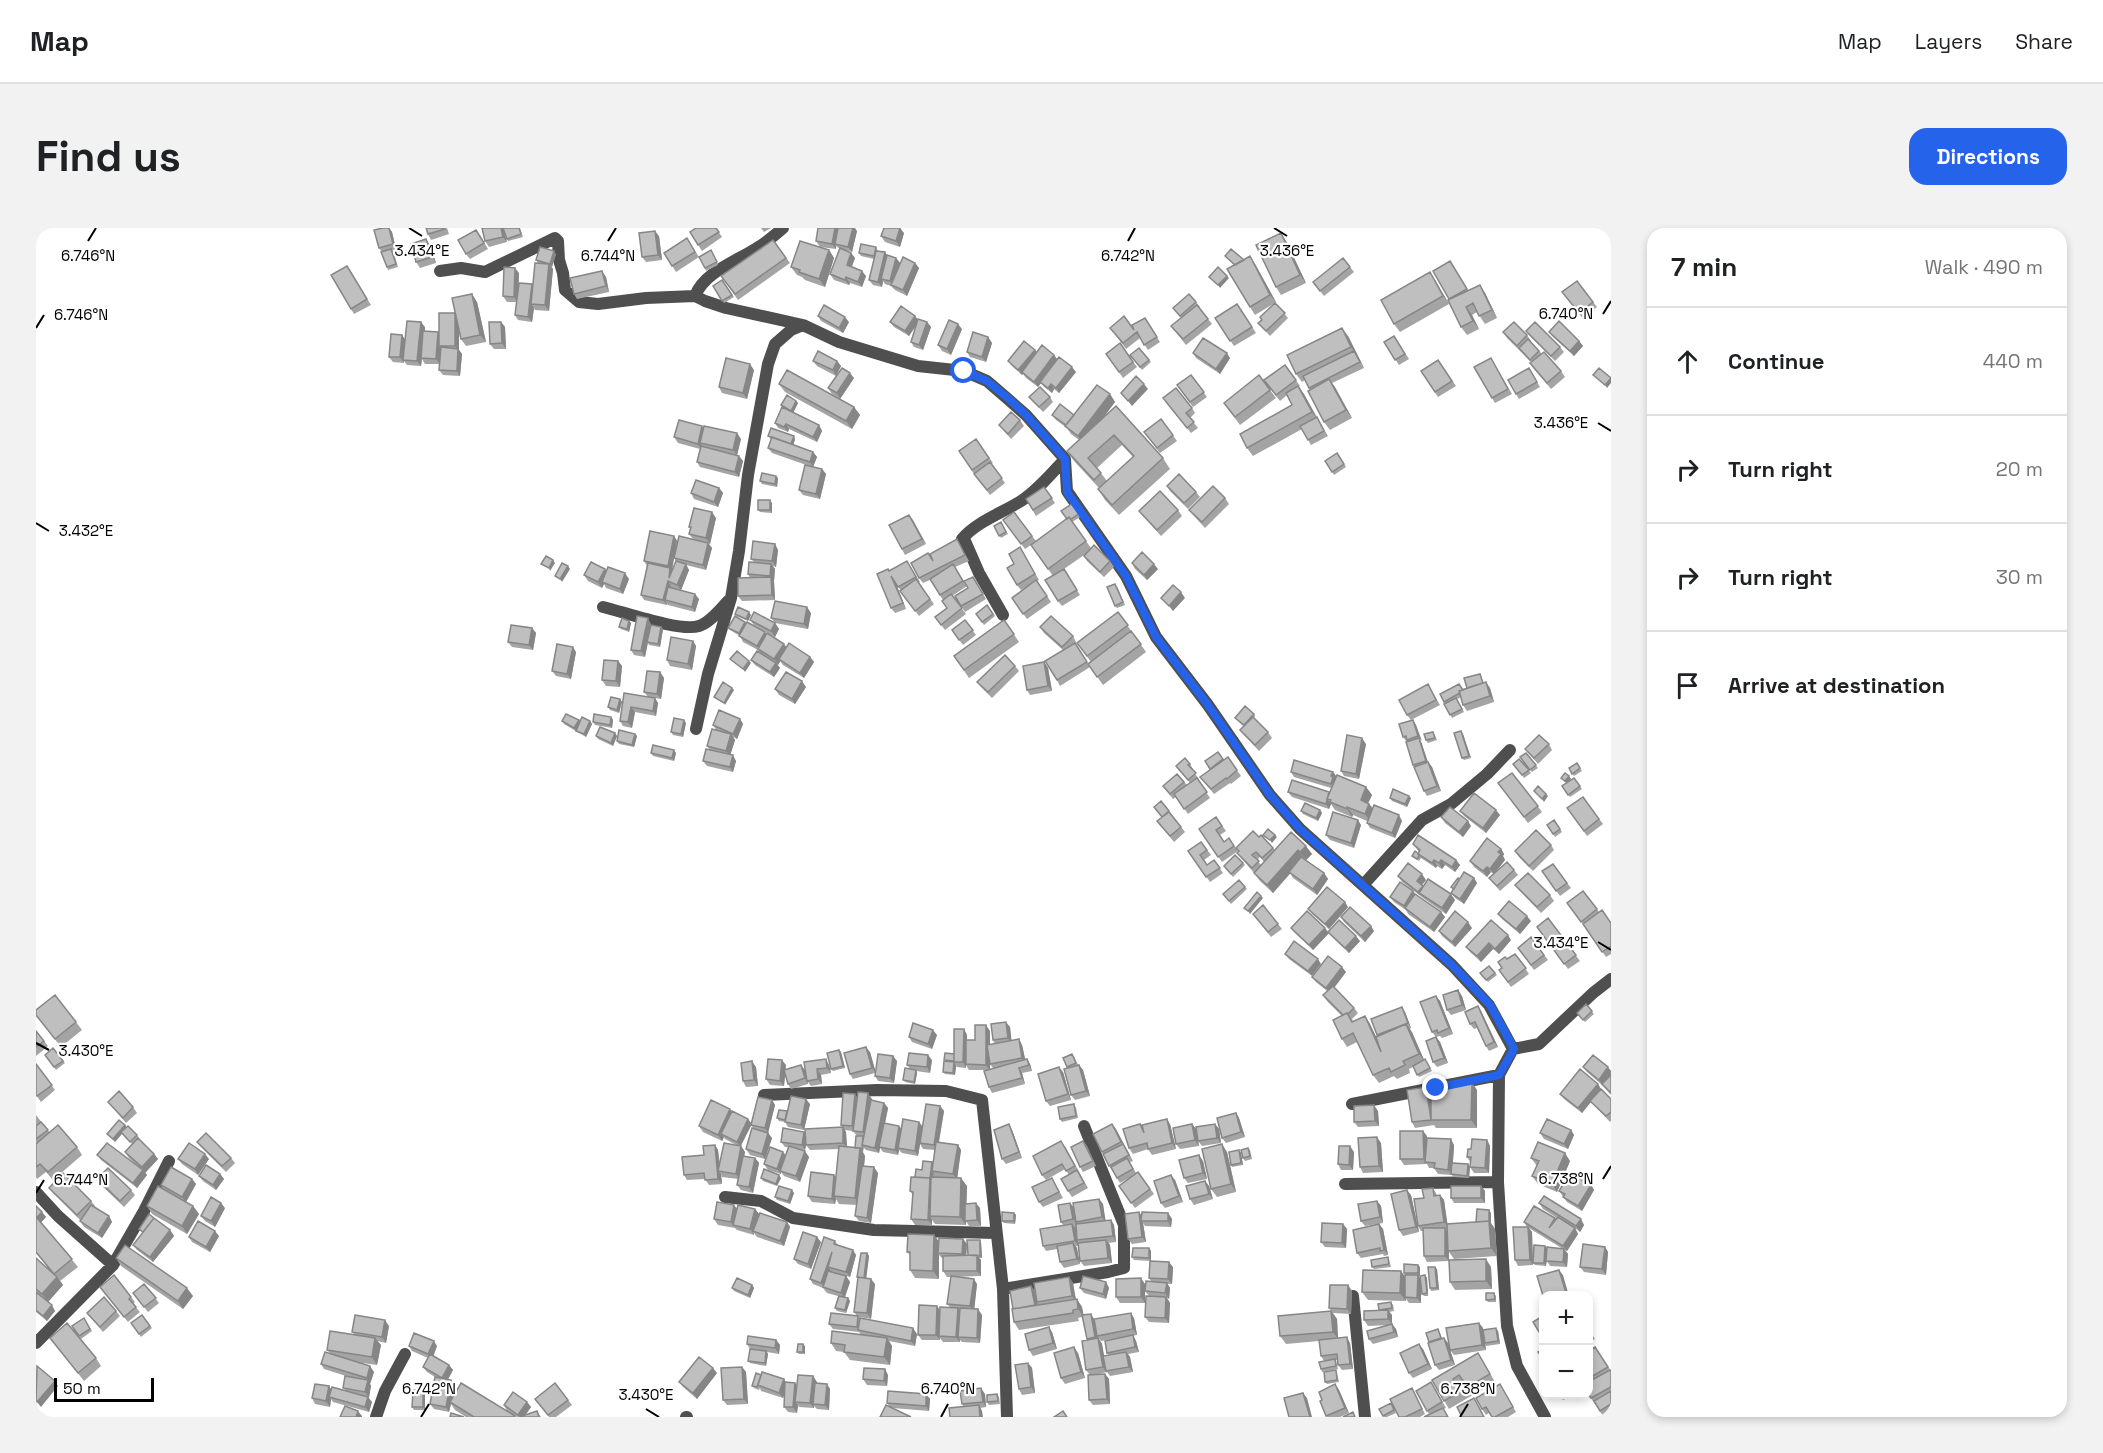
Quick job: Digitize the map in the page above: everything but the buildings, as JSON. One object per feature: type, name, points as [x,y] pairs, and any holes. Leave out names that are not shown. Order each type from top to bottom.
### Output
[{"type":"street","points":[[695,296],[698,289],[709,278],[759,248],[783,228]]},
{"type":"street","points":[[440,271],[460,268],[485,272],[555,238],[558,241],[559,261],[565,290],[579,302],[598,304],[646,298],[695,296],[726,308],[803,325],[839,342],[863,350],[918,366],[964,371],[987,381],[1026,415],[1065,459],[1067,492],[1126,576],[1156,637],[1208,705],[1270,795],[1300,829],[1452,965],[1490,1005],[1514,1049]]},
{"type":"street","points":[[696,729],[708,674],[731,598],[748,475],[768,364],[775,344],[791,330],[803,325]]},
{"type":"street","points":[[1003,615],[979,573],[966,541],[962,539],[969,531],[1030,494],[1065,459]]},
{"type":"street","points":[[603,607],[666,624],[688,627],[699,626],[708,621],[731,598]]},
{"type":"street","points":[[1364,884],[1422,820],[1451,804],[1487,774],[1510,750]]},
{"type":"street","points":[[1545,1417],[1517,1366],[1507,1326],[1498,1182],[1499,1075],[1514,1049],[1539,1044],[1611,979]]},
{"type":"street","points":[[1352,1104],[1499,1075]]},
{"type":"street","points":[[764,1095],[877,1090],[946,1091],[982,1100],[1003,1289],[1007,1417]]},
{"type":"street","points":[[1003,1289],[1124,1268],[1124,1225],[1084,1126]]},
{"type":"street","points":[[36,1344],[112,1265],[144,1211],[169,1161]]},
{"type":"street","points":[[1345,1184],[1498,1182]]},
{"type":"street","points":[[36,1192],[57,1216],[112,1265]]},
{"type":"street","points":[[725,1197],[761,1201],[793,1218],[874,1230],[995,1233]]},
{"type":"street","points":[[1353,1296],[1365,1417]]},
{"type":"street","points":[[376,1417],[385,1391],[405,1354]]},
{"type":"route","points":[[964,371],[987,381],[1009,399],[1065,459],[1067,492],[1126,576],[1156,637],[1208,705],[1270,795],[1300,829],[1452,965],[1490,1005],[1514,1049],[1499,1075],[1436,1088]]}]
